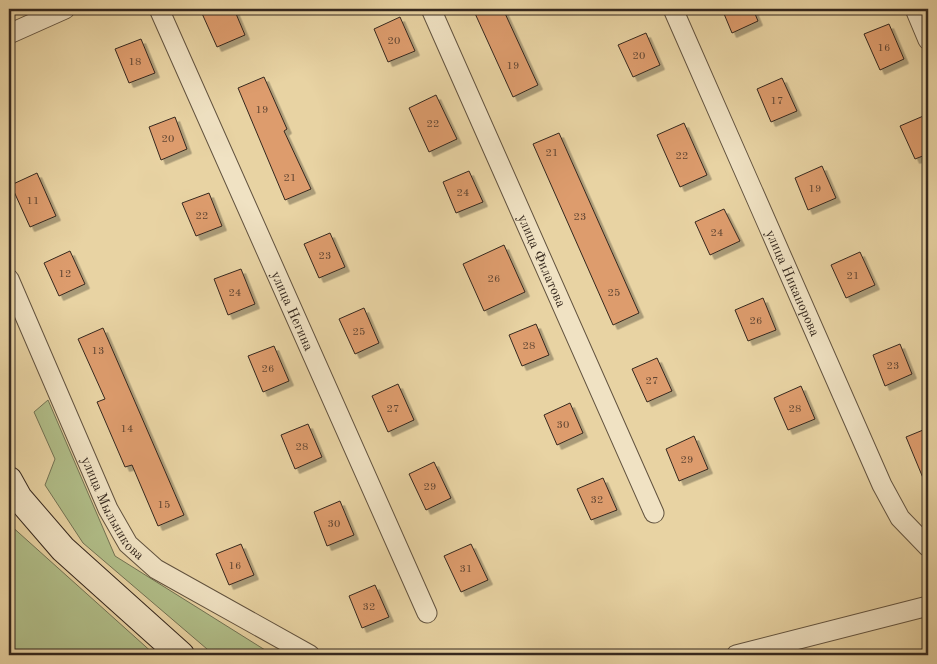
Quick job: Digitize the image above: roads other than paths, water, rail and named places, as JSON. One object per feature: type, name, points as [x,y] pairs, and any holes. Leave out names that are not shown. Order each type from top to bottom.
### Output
[{"type":"street","points":[[9,34],[66,9]]},
{"type":"street","name":"улица Негина","points":[[159,9],[427,613]]},
{"type":"street","name":"улица Филатова","points":[[431,9],[654,513]]},
{"type":"street","name":"улица Никанорова","points":[[673,9],[886,492],[900,518],[928,548]]},
{"type":"street","points":[[914,9],[928,40]]},
{"type":"street","name":"улица Мыльникова","points":[[9,279],[108,509],[128,544],[156,569],[310,655]]},
{"type":"street","points":[[9,480],[24,505],[63,549],[182,655]]},
{"type":"street","points":[[740,655],[928,606]]}]
